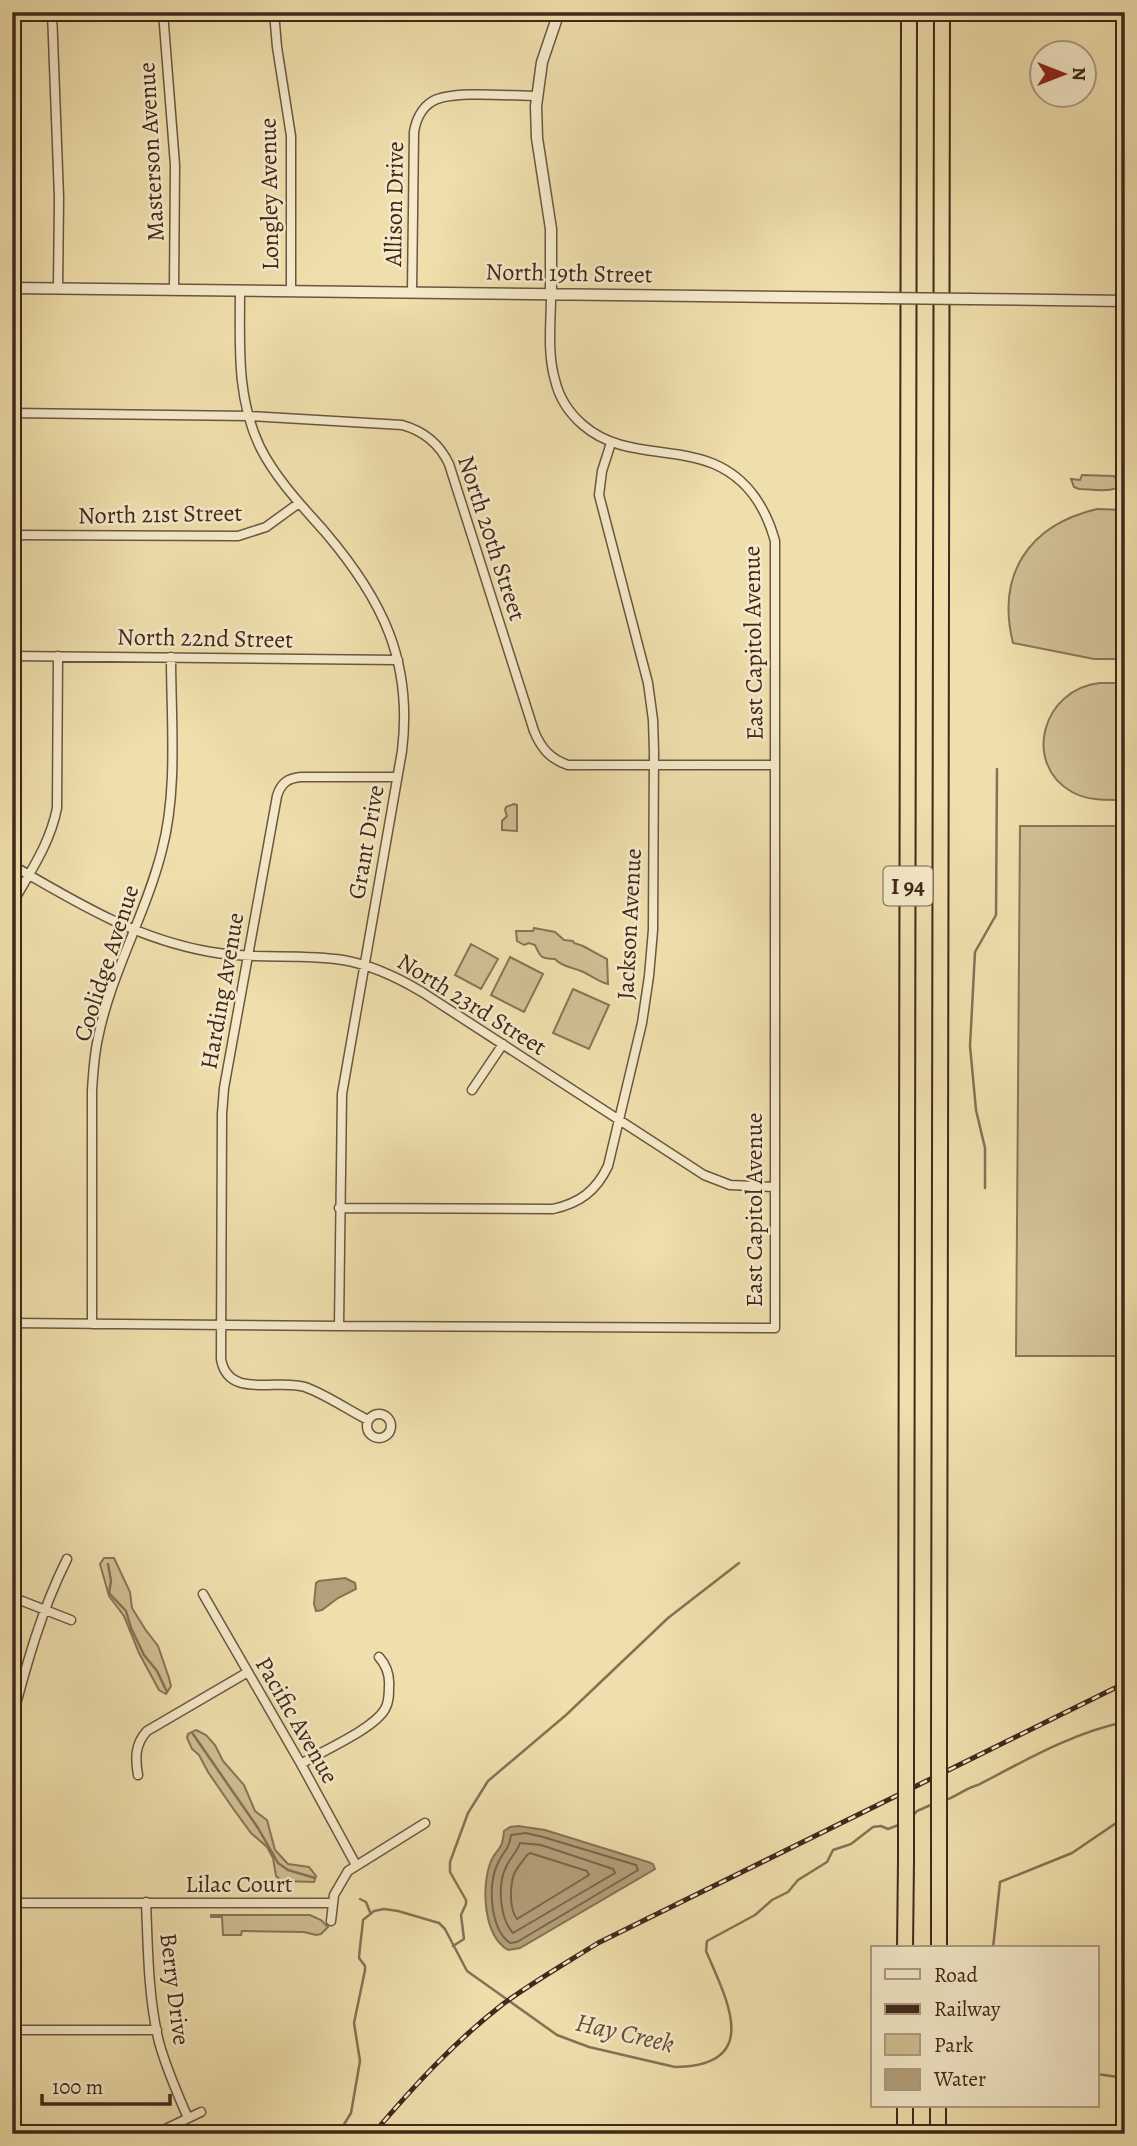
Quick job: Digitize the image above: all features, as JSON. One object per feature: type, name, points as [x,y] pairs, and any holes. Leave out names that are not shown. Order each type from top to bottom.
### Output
[{"type":"highway","name":"I 94","points":[[905,1946],[909,12]]},
{"type":"highway","name":"I 94","points":[[939,1946],[942,12]]},
{"type":"highway","points":[[905,2108],[905,2134]]},
{"type":"highway","points":[[938,2108],[938,2134]]},
{"type":"street","points":[[52,12],[58,178],[58,289]]},
{"type":"street","name":"Masterson Avenue","points":[[163,12],[175,165],[174,290]]},
{"type":"street","name":"Longley Avenue","points":[[274,12],[290,136],[291,291]]},
{"type":"street","name":"East Capitol Avenue","points":[[339,1326],[775,1328],[776,552],[772,530],[764,510],[742,481],[716,465],[694,458],[611,443],[580,422],[567,407],[558,390],[551,362],[551,229],[537,138],[536,96],[545,50],[559,12]]},
{"type":"street","name":"Allison Drive","points":[[412,292],[414,132],[422,111],[431,102],[447,96],[536,96]]},
{"type":"street","name":"North 19th Street","points":[[12,288],[1125,301]]},
{"type":"street","name":"Grant Drive","points":[[240,290],[240,374],[248,416],[260,447],[299,503],[362,579],[382,616],[398,660],[405,713],[404,738],[342,1094],[339,1326]]},
{"type":"street","name":"North 20th Street","points":[[12,413],[248,416],[402,425],[419,431],[433,441],[449,464],[534,731],[542,748],[553,759],[568,765],[775,765]]},
{"type":"street","name":"Jackson Avenue","points":[[339,1208],[553,1209],[584,1197],[598,1184],[608,1166],[642,1023],[653,930],[653,720],[648,683],[599,495],[602,471],[611,443]]},
{"type":"street","name":"North 21st Street","points":[[12,535],[238,536],[266,527],[299,503]]},
{"type":"street","name":"North 22nd Street","points":[[12,656],[398,660]]},
{"type":"street","points":[[12,904],[48,838],[57,808],[58,656]]},
{"type":"street","name":"Coolidge Avenue","points":[[92,1324],[92,1091],[95,1055],[103,1019],[158,864],[169,813],[171,657]]},
{"type":"street","name":"Harding Avenue","points":[[368,1420],[305,1387],[234,1381],[222,1365],[222,1114],[224,1088],[277,796],[282,785],[290,778],[301,776],[397,777]]},
{"type":"street","name":"North 23rd Street","points":[[12,865],[134,931],[198,950],[248,957],[325,958],[364,965],[407,983],[712,1179],[739,1186],[774,1187]]},
{"type":"street","points":[[472,1090],[503,1044]]},
{"type":"street","points":[[12,1323],[339,1326]]},
{"type":"street","points":[[12,1719],[31,1646],[44,1609],[67,1559]]},
{"type":"street","name":"Pacific Avenue","points":[[203,1594],[356,1865]]},
{"type":"street","points":[[12,1597],[71,1620]]},
{"type":"street","points":[[301,1764],[370,1725],[381,1715],[388,1702],[390,1679],[379,1657]]},
{"type":"street","points":[[138,1775],[137,1745],[147,1731],[248,1672]]},
{"type":"street","points":[[331,1921],[332,1903],[338,1885],[348,1871],[425,1823]]},
{"type":"street","name":"Berry Drive","points":[[146,1902],[152,2000],[157,2030],[167,2067],[188,2118]]},
{"type":"street","name":"Lilac Court","points":[[12,1903],[332,1903]]},
{"type":"street","points":[[12,2030],[157,2030]]},
{"type":"street","points":[[155,2134],[201,2112]]},
{"type":"green space","points":[[1082,475],[1114,476],[1117,480],[1125,481],[1111,490],[1074,487],[1071,479],[1080,480]]},
{"type":"green space","points":[[1097,509],[1125,510],[1125,659],[1094,659],[1013,643],[1009,595],[1014,574],[1023,556],[1036,540],[1053,527]]},
{"type":"green space","points":[[1100,683],[1125,683],[1125,800],[1078,795],[1056,780],[1047,764],[1044,747],[1046,729],[1052,713],[1064,699],[1080,688]]},
{"type":"green space","points":[[517,805],[517,831],[502,830],[502,821],[507,816],[506,807]]},
{"type":"green space","points":[[1020,826],[1125,826],[1125,1356],[1016,1356]]},
{"type":"green space","points":[[534,928],[555,932],[564,940],[573,941],[607,959],[608,984],[555,959],[542,956],[535,945],[524,945],[517,941],[516,931],[533,931]]},
{"type":"green space","points":[[471,944],[498,959],[481,989],[455,975]]},
{"type":"green space","points":[[510,957],[543,974],[524,1012],[491,995]]},
{"type":"green space","points":[[573,989],[609,1005],[589,1049],[553,1033]]},
{"type":"green space","points":[[104,1558],[114,1558],[130,1592],[132,1608],[158,1646],[171,1686],[166,1694],[159,1690],[139,1653],[124,1616],[109,1596],[100,1564]]},
{"type":"green space","points":[[196,1730],[206,1735],[215,1745],[223,1761],[244,1785],[255,1811],[267,1820],[275,1850],[288,1864],[309,1867],[316,1876],[314,1882],[282,1881],[276,1876],[273,1858],[267,1847],[251,1833],[199,1755],[192,1749],[187,1738],[188,1734]]},
{"type":"green space","points":[[211,1915],[310,1915],[328,1927],[316,1935],[304,1932],[242,1931],[241,1935],[223,1935],[222,1917]]},
{"type":"water","points":[[345,1578],[355,1583],[356,1589],[316,1611],[316,1583]]},
{"type":"water","points":[[518,1826],[545,1830],[648,1862],[653,1864],[655,1869],[520,1948],[508,1950],[493,1933],[489,1922],[486,1883],[491,1861],[501,1846],[504,1831]]},
{"type":"waterway","points":[[985,1188],[985,1148],[976,1110],[970,1046],[975,952],[996,915],[997,769]]},
{"type":"waterway","points":[[453,1946],[464,1939],[461,1915],[466,1900],[450,1872],[450,1862],[468,1813],[488,1781],[566,1715],[668,1618],[739,1563]]},
{"type":"waterway","points":[[108,1564],[111,1581],[109,1593],[126,1611],[144,1655],[157,1671],[167,1692]]},
{"type":"waterway","name":"Hay Creek","points":[[946,1800],[1068,1740],[1125,1722]]},
{"type":"waterway","points":[[193,1734],[258,1828],[278,1863],[288,1870],[315,1878]]},
{"type":"waterway","name":"Hay Creek","points":[[912,1817],[917,1811],[933,1804]]},
{"type":"waterway","points":[[993,1946],[1000,1882],[1072,1853],[1125,1817]]},
{"type":"waterway","name":"Hay Creek","points":[[338,2134],[351,2113],[360,2061],[354,2023],[365,1966],[359,1953],[363,1920],[374,1911],[398,1911],[439,1923],[445,1929],[467,1971],[557,2035],[589,2047],[675,2067],[702,2064],[720,2055],[729,2043],[731,2027],[729,2009],[706,1951],[707,1941],[755,1915],[772,1900],[788,1892],[798,1880],[827,1862],[833,1850],[851,1844],[873,1827],[888,1829],[901,1824]]},
{"type":"waterway","points":[[360,1899],[366,1902],[370,1912]]},
{"type":"waterway","points":[[1098,2074],[1125,2078]]},
{"type":"railway","points":[[373,2134],[435,2066],[485,2019],[526,1988],[598,1943],[1125,1683]]}]
